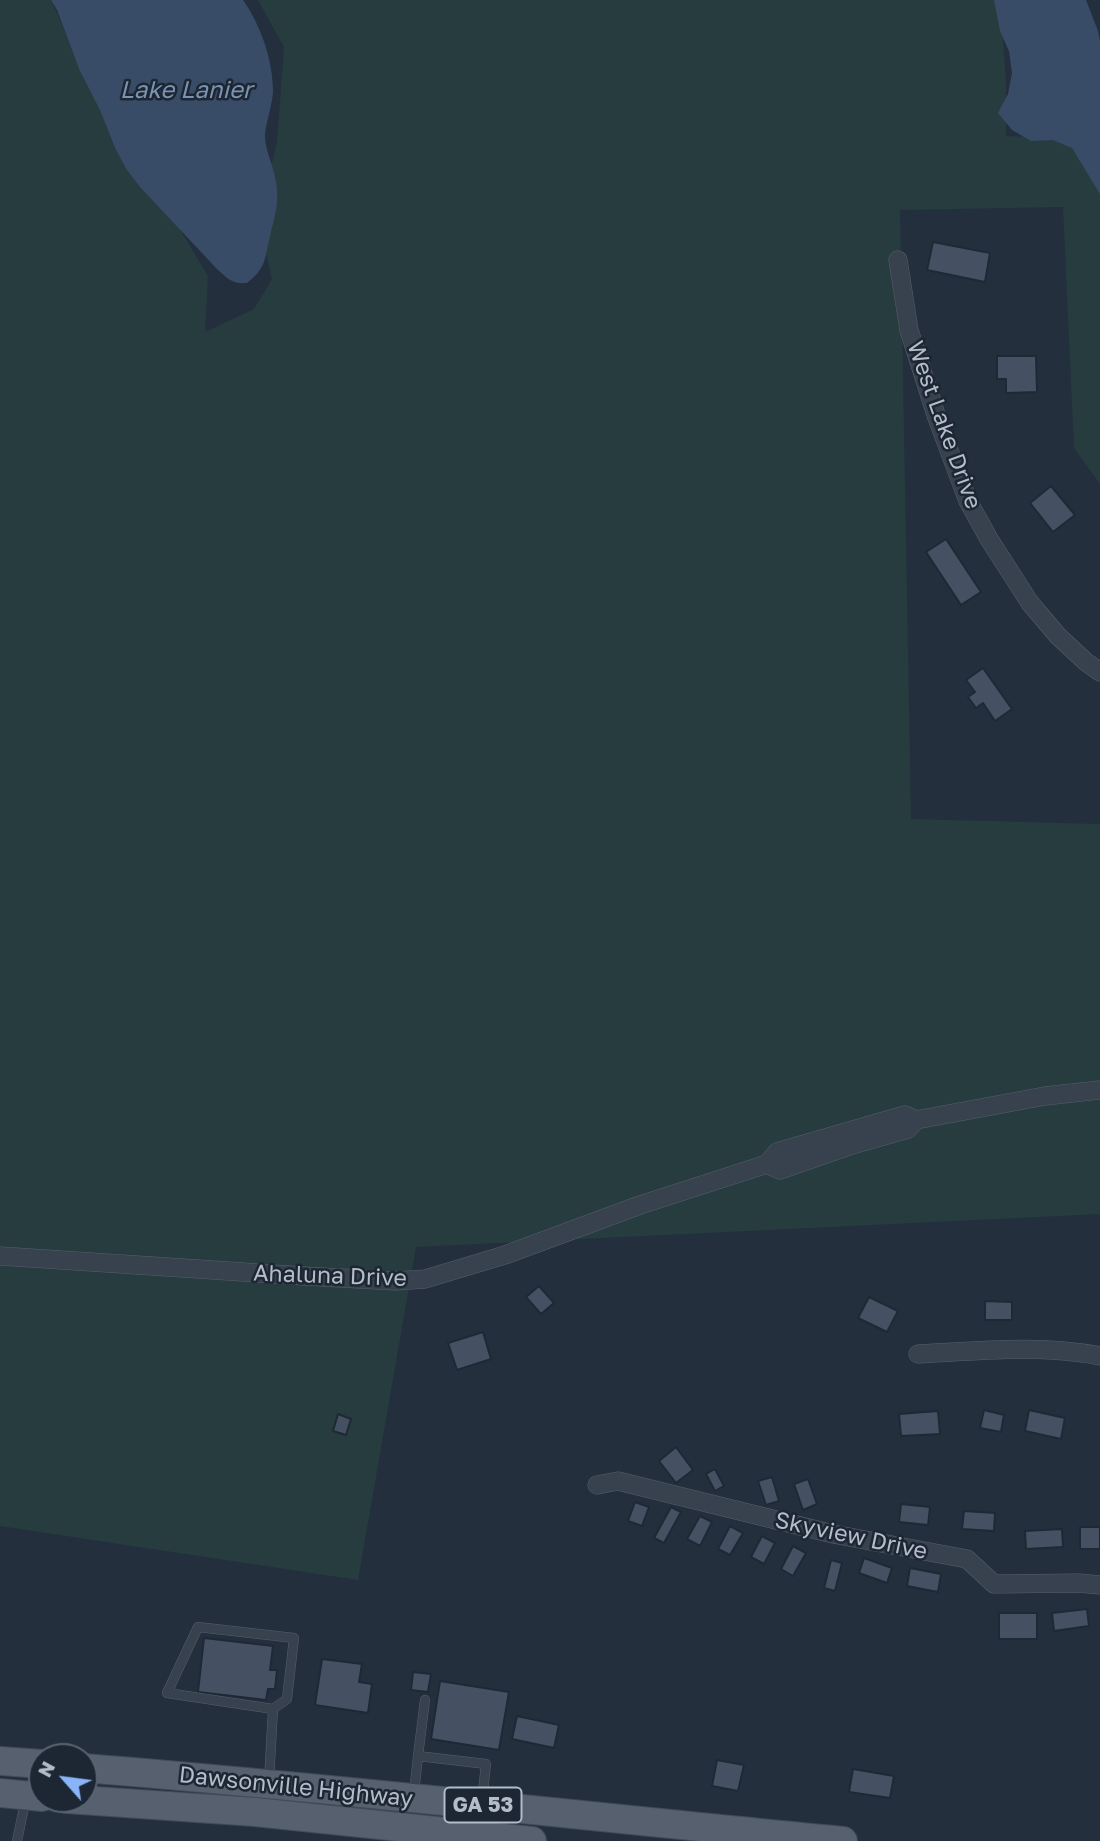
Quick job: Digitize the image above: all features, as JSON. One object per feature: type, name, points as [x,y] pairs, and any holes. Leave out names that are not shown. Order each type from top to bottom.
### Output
[{"type":"main road","name":"Dawsonville Highway","points":[[98,1769],[269,1783],[843,1841]]},
{"type":"main road","name":"Dawsonville Highway","points":[[98,1801],[255,1812],[532,1841]]},
{"type":"street","name":"West Lake Drive","points":[[898,260],[909,330],[937,418],[968,500],[995,550],[1030,603],[1058,636],[1100,672]]},
{"type":"street","name":"Ahaluna Drive","points":[[0,1256],[304,1276],[425,1279],[505,1255],[640,1205],[767,1164],[780,1170],[908,1129],[916,1120],[1045,1096],[1100,1090]]},
{"type":"street","points":[[918,1354],[1021,1349],[1058,1350],[1100,1356]]},
{"type":"street","name":"Skyview Drive","points":[[597,1485],[618,1481],[833,1534],[967,1559],[993,1584],[1100,1585]]},
{"type":"street","points":[[23,1763],[23,1795]]},
{"type":"lane","points":[[198,1627],[294,1637],[287,1699],[273,1709],[167,1693],[198,1627]]},
{"type":"lane","points":[[413,1798],[425,1700]]},
{"type":"lane","points":[[269,1783],[273,1709]]},
{"type":"lane","points":[[418,1756],[486,1765],[481,1805]]},
{"type":"lane","points":[[17,1841],[23,1795]]},
{"type":"green space","points":[[0,0],[51,0],[74,52],[208,276],[205,332],[254,309],[272,279],[257,216],[277,143],[284,47],[258,0],[1000,0],[1006,81],[1006,136],[1063,138],[1100,182],[1100,484],[1074,448],[1063,207],[900,210],[911,819],[1100,824],[1100,1214],[416,1247],[358,1580],[0,1526]]},
{"type":"water","name":"Lake Lanier","points":[[51,0],[243,0],[260,32],[271,68],[273,92],[265,135],[277,194],[264,260],[258,273],[247,283],[230,280],[217,269],[127,170],[80,71]]},
{"type":"water","points":[[994,0],[1086,0],[1100,41],[1100,194],[1072,148],[1053,140],[1031,141],[1012,130],[998,113],[1008,94],[1012,73],[1009,51],[1000,31]]},
{"type":"building","points":[[933,242],[990,253],[985,282],[927,270]]},
{"type":"building","points":[[997,356],[1036,356],[1037,392],[1006,393],[1006,379],[997,379]]},
{"type":"building","points":[[1051,486],[1075,515],[1053,532],[1030,503]]},
{"type":"building","points":[[946,539],[981,592],[961,605],[926,552]]},
{"type":"building","points":[[983,668],[1012,709],[995,721],[983,703],[976,708],[968,697],[975,692],[966,680]]},
{"type":"building","points":[[539,1286],[554,1303],[541,1314],[526,1297]]},
{"type":"building","points":[[869,1297],[898,1311],[887,1332],[858,1318]]},
{"type":"building","points":[[985,1301],[1012,1302],[1012,1320],[985,1320]]},
{"type":"building","points":[[483,1332],[491,1359],[457,1370],[448,1343]]},
{"type":"building","points":[[984,1410],[1004,1415],[1001,1432],[980,1428]]},
{"type":"building","points":[[1029,1410],[1065,1418],[1061,1439],[1025,1431]]},
{"type":"building","points":[[938,1411],[940,1434],[901,1436],[899,1414]]},
{"type":"building","points":[[338,1414],[351,1419],[346,1435],[333,1431]]},
{"type":"building","points":[[676,1447],[693,1470],[676,1483],[659,1461]]},
{"type":"building","points":[[715,1469],[724,1486],[715,1491],[706,1474]]},
{"type":"building","points":[[772,1477],[779,1501],[766,1505],[758,1481]]},
{"type":"building","points":[[808,1479],[817,1504],[803,1510],[794,1484]]},
{"type":"building","points":[[635,1502],[649,1507],[642,1526],[628,1521]]},
{"type":"building","points":[[901,1504],[930,1507],[928,1525],[899,1522]]},
{"type":"building","points":[[671,1507],[681,1512],[664,1543],[654,1538]]},
{"type":"building","points":[[964,1511],[995,1513],[994,1531],[962,1529]]},
{"type":"building","points":[[700,1516],[712,1522],[700,1546],[687,1539]]},
{"type":"building","points":[[730,1526],[743,1533],[730,1555],[718,1549]]},
{"type":"building","points":[[1080,1527],[1100,1527],[1100,1549],[1080,1549]]},
{"type":"building","points":[[1062,1529],[1063,1547],[1026,1549],[1025,1531]]},
{"type":"building","points":[[762,1536],[775,1543],[764,1564],[751,1557]]},
{"type":"building","points":[[793,1546],[806,1553],[793,1576],[781,1569]]},
{"type":"building","points":[[864,1558],[892,1568],[887,1583],[859,1573]]},
{"type":"building","points":[[831,1560],[842,1563],[835,1591],[824,1588]]},
{"type":"building","points":[[910,1568],[941,1574],[938,1592],[907,1586]]},
{"type":"building","points":[[1087,1609],[1089,1626],[1054,1631],[1052,1613]]},
{"type":"building","points":[[999,1613],[1037,1613],[1037,1639],[999,1639]]},
{"type":"building","points":[[204,1638],[273,1646],[270,1670],[277,1670],[275,1689],[268,1689],[266,1700],[198,1692]]},
{"type":"building","points":[[322,1659],[362,1664],[359,1682],[372,1684],[368,1713],[315,1705]]},
{"type":"building","points":[[413,1672],[431,1674],[428,1692],[411,1690]]},
{"type":"building","points":[[440,1681],[509,1692],[499,1750],[431,1739]]},
{"type":"building","points":[[517,1716],[559,1725],[554,1748],[512,1739]]},
{"type":"building","points":[[717,1760],[744,1765],[738,1791],[712,1786]]},
{"type":"building","points":[[853,1769],[894,1776],[890,1798],[849,1792]]}]
